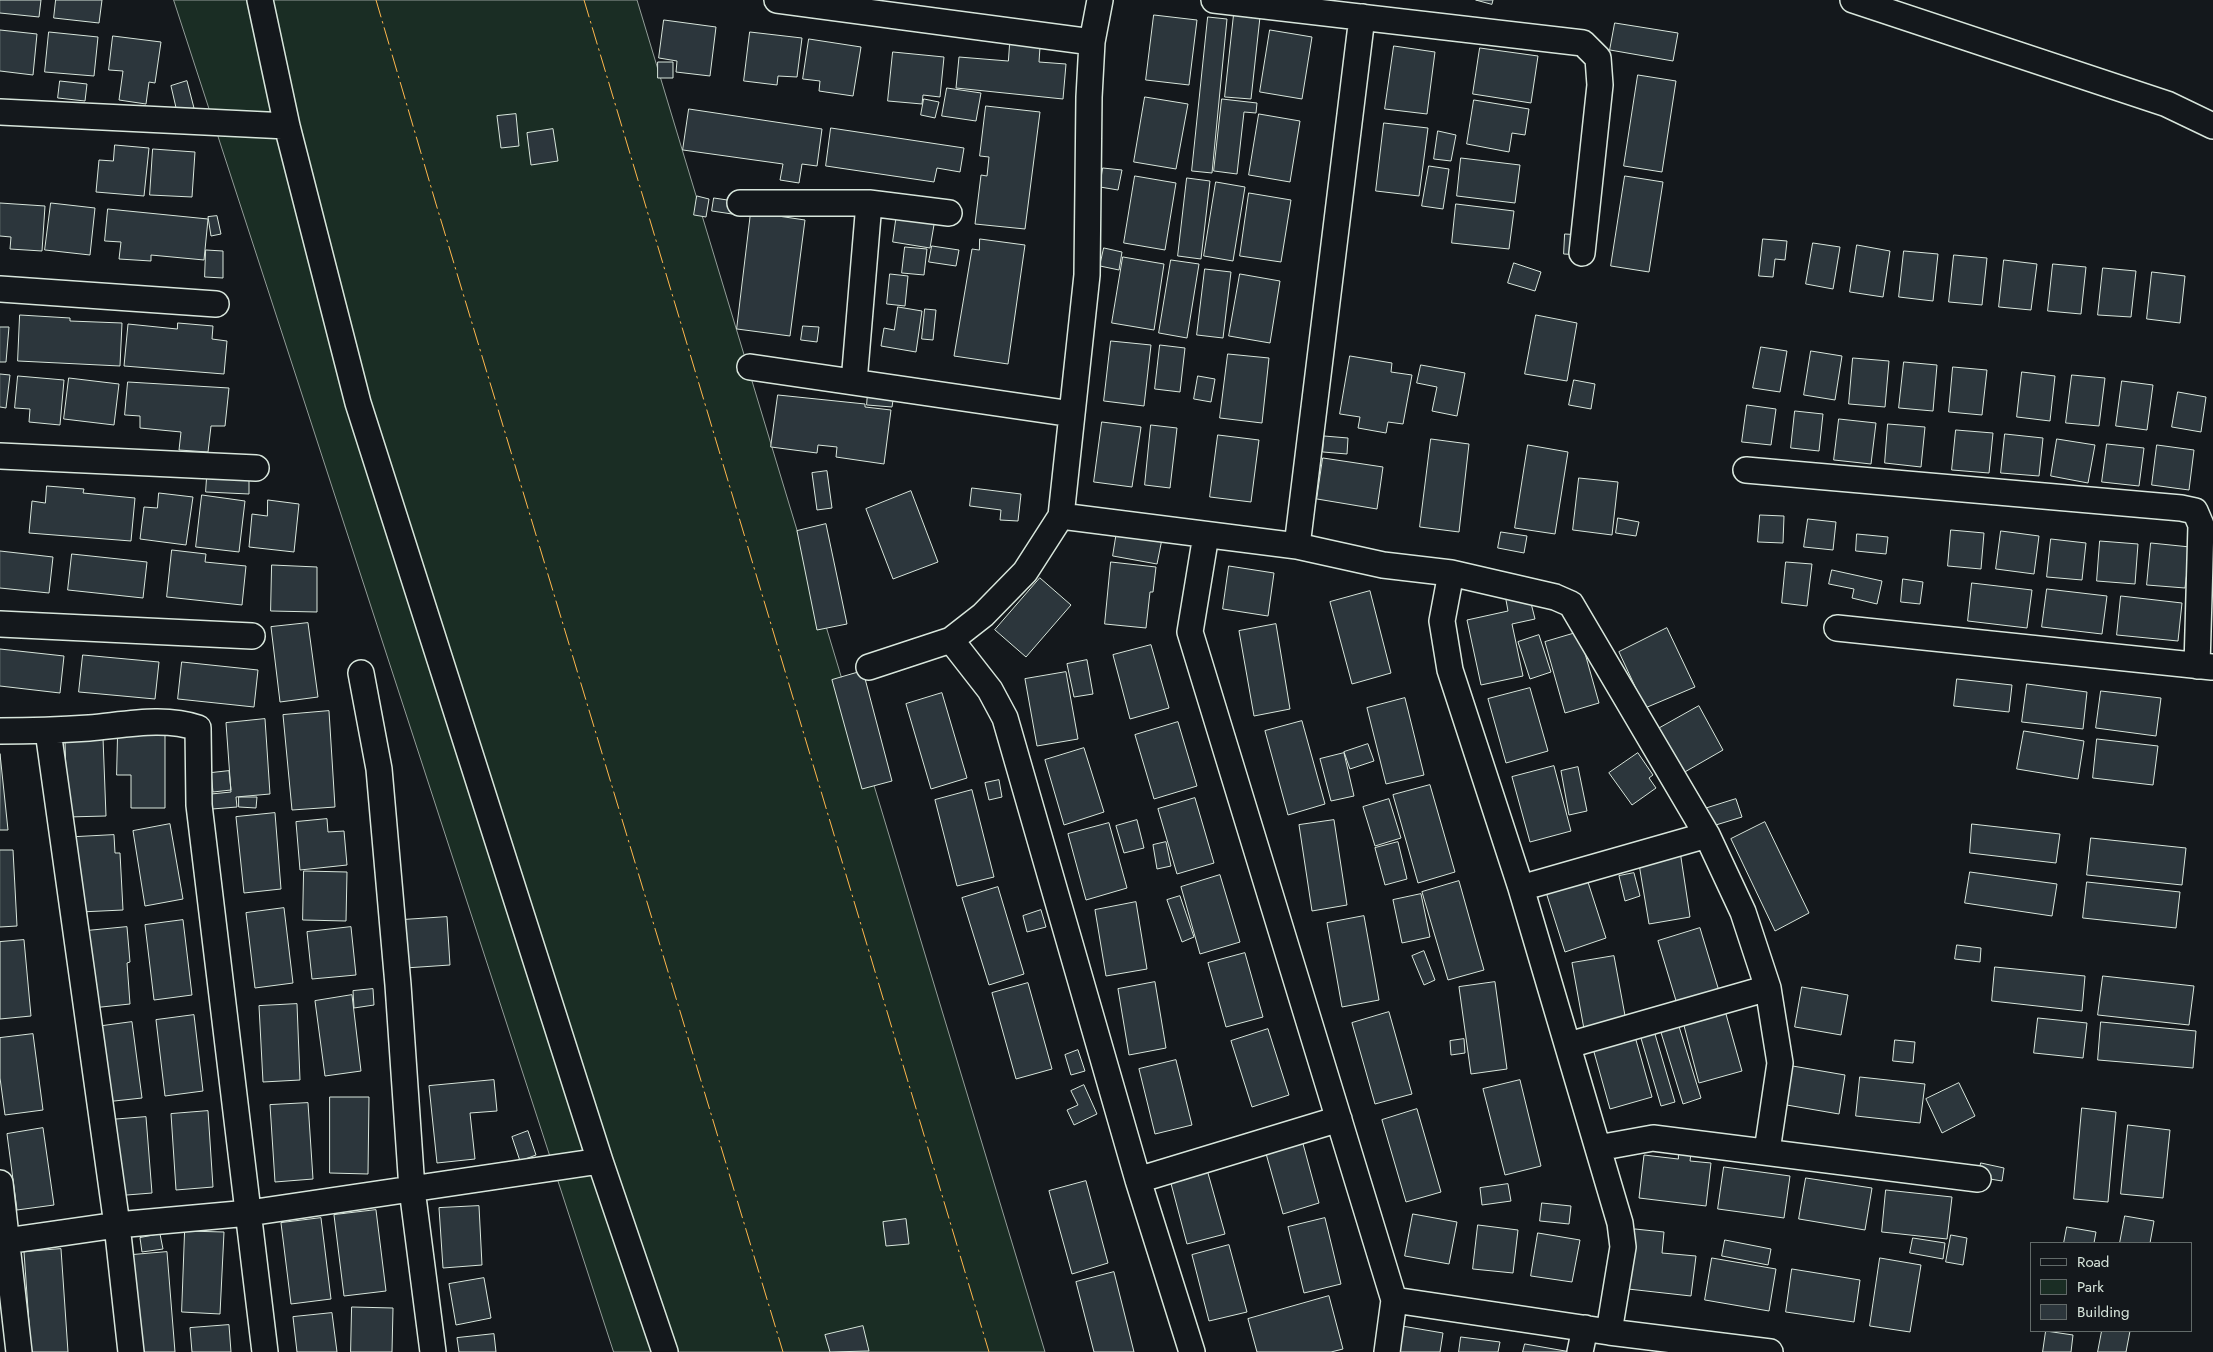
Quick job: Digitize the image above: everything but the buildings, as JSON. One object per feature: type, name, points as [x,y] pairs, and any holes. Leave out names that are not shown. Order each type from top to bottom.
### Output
[{"type":"street","points":[[260,0],[287,126],[358,403],[600,1161],[665,1352]]},
{"type":"street","points":[[777,0],[907,9],[1092,42]]},
{"type":"street","points":[[869,667],[951,640],[983,615],[1025,572],[1061,516],[1087,275],[1089,97],[1092,42],[1100,0]]},
{"type":"street","points":[[1214,0],[1583,43],[1598,58],[1600,85],[1582,253]]},
{"type":"street","points":[[1852,0],[2167,104],[2213,126]]},
{"type":"street","points":[[1297,546],[1362,17]]},
{"type":"street","points":[[0,112],[287,126]]},
{"type":"street","points":[[740,203],[869,203],[950,213]]},
{"type":"street","points":[[854,382],[869,203]]},
{"type":"street","points":[[0,289],[216,304]]},
{"type":"street","points":[[750,367],[1072,414]]},
{"type":"street","points":[[0,456],[256,468]]},
{"type":"street","points":[[1746,470],[2181,508],[2195,511],[2201,525],[2205,666],[1837,628]]},
{"type":"street","points":[[1061,516],[1297,546],[1383,565],[1451,573],[1555,597],[1571,604],[1707,835],[1743,912],[1768,988],[1780,1063],[1767,1152]]},
{"type":"street","points":[[1206,534],[1190,632],[1394,1300],[1386,1352]]},
{"type":"street","points":[[1451,573],[1442,621],[1450,670],[1521,888],[1620,1223],[1623,1247],[1609,1332]]},
{"type":"street","points":[[0,624],[252,636]]},
{"type":"street","points":[[951,640],[990,690],[1005,718],[1138,1180],[1192,1352]]},
{"type":"street","points":[[361,672],[379,769],[398,985],[412,1189],[433,1352]]},
{"type":"street","points":[[0,731],[48,731],[155,722],[185,724],[198,728],[199,805],[265,1352]]},
{"type":"street","points":[[48,731],[117,1224],[131,1352]]},
{"type":"street","points":[[1521,888],[1707,835]]},
{"type":"street","points":[[1568,1045],[1768,988]]},
{"type":"street","points":[[1138,1180],[1339,1119]]},
{"type":"street","points":[[1598,1148],[1653,1138],[1978,1179]]},
{"type":"street","points":[[4,1242],[117,1224],[249,1213],[600,1161]]},
{"type":"street","points":[[0,1183],[4,1242],[19,1352]]},
{"type":"street","points":[[1394,1300],[1582,1340],[1609,1332],[1770,1352]]},
{"type":"green space","points":[[174,0],[637,0],[1045,1352],[614,1352]]},
{"type":"power","points":[[376,0],[783,1352]]},
{"type":"power","points":[[584,0],[989,1352]]}]
